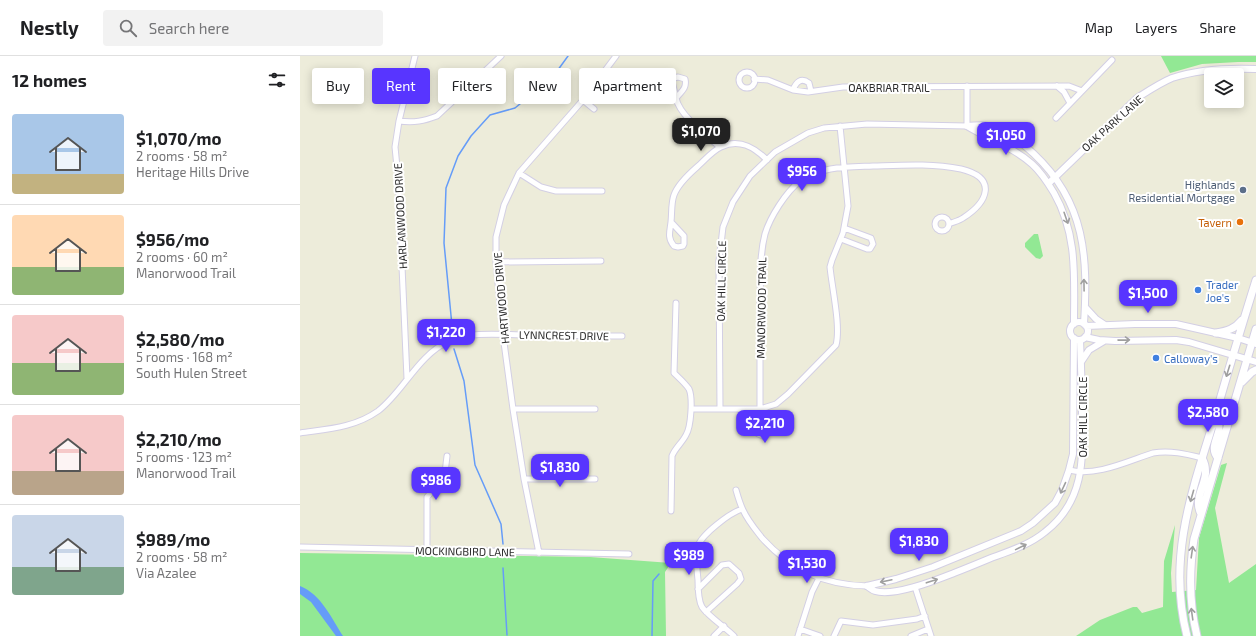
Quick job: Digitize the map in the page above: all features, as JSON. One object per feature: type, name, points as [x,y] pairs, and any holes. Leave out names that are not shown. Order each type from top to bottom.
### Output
[{"type":"main road","points":[[1187,636],[1179,592],[1180,558],[1183,531],[1202,458],[1256,280]]},
{"type":"main road","points":[[1216,333],[1228,331],[1237,326],[1245,316]]},
{"type":"main road","points":[[1197,636],[1192,613],[1190,591],[1192,551],[1201,514],[1240,384],[1254,344],[1256,329]]},
{"type":"main road","points":[[1240,384],[1256,370]]},
{"type":"main road","points":[[1218,458],[1215,455],[1214,449],[1219,429],[1218,421],[1220,400]]},
{"type":"main road","points":[[1201,514],[1198,509],[1198,500],[1206,470],[1202,458]]},
{"type":"street","name":"HARLANWOOD DRIVE","points":[[407,378],[398,177],[395,147],[399,121],[415,56]]},
{"type":"street","points":[[399,121],[412,123],[424,121],[437,116],[501,56]]},
{"type":"street","name":"HARTWOOD DRIVE","points":[[607,68],[616,56]]},
{"type":"street","points":[[1056,118],[1112,60]]},
{"type":"street","name":"OAK PARK LANE","points":[[1049,183],[1137,98],[1154,87],[1172,78],[1200,72],[1223,69],[1256,69]]},
{"type":"street","name":"OAKBRIAR TRAIL","points":[[754,79],[768,80],[793,90],[811,91],[843,87],[1069,86],[1082,91]]},
{"type":"street","points":[[793,90],[795,84],[802,80],[806,80],[809,83],[811,91]]},
{"type":"street","points":[[967,86],[967,126]]},
{"type":"street","points":[[1057,86],[1064,92],[1070,103]]},
{"type":"street","points":[[676,98],[679,107],[690,121],[720,147]]},
{"type":"street","name":"HARTWOOD DRIVE","points":[[539,553],[524,480],[513,409],[503,334],[496,262],[496,237],[500,218],[509,192],[519,173],[579,104]]},
{"type":"street","points":[[588,104],[594,108]]},
{"type":"street","name":"OAK HILL CIRCLE","points":[[720,409],[719,261],[722,227],[733,202],[750,176],[763,162],[775,152],[808,133],[824,128],[867,124],[988,126],[1005,132],[1018,139],[1038,157],[1055,177],[1071,203],[1077,218],[1084,255],[1085,325]]},
{"type":"street","points":[[760,410],[772,406],[782,400],[812,371],[836,345],[838,340],[830,267],[844,228],[848,206],[840,126]]},
{"type":"street","name":"OAK HILL CIRCLE","points":[[967,126],[1014,150],[1033,165],[1049,183],[1060,203],[1072,242],[1074,256],[1074,324]]},
{"type":"street","points":[[671,222],[684,236],[683,246],[674,246],[670,239],[669,234],[672,200],[675,192],[694,170],[720,147],[732,144],[746,144],[752,147],[767,160]]},
{"type":"street","name":"MANORWOOD TRAIL","points":[[755,424],[755,412],[760,410],[761,258],[766,233],[776,210],[800,181],[820,171],[845,168],[931,165],[972,172],[982,180],[986,189],[984,199],[962,219],[949,224]]},
{"type":"street","points":[[519,173],[541,187],[556,190],[602,191]]},
{"type":"street","points":[[840,239],[867,249],[870,249],[873,244],[871,238],[844,228]]},
{"type":"street","points":[[496,262],[601,261]]},
{"type":"street","points":[[671,511],[672,456],[674,450],[686,437],[691,421],[690,390],[674,373],[676,303]]},
{"type":"street","points":[[1085,307],[1096,319],[1105,325]]},
{"type":"street","points":[[1254,344],[1238,338],[1176,324],[1085,325],[1077,323],[1074,324],[1070,332],[1071,335],[1080,339],[1176,340],[1189,342],[1234,354],[1256,362]]},
{"type":"street","points":[[1080,339],[1088,332],[1085,325]]},
{"type":"street","name":"LYNNCREST DRIVE","points":[[300,433],[340,428],[356,423],[369,416],[386,403],[407,378],[435,350],[448,342],[464,337],[503,334],[622,336]]},
{"type":"street","name":"OAK HILL CIRCLE","points":[[867,586],[875,591],[883,592],[915,587],[943,578],[1017,549],[1046,532],[1058,520],[1067,508],[1079,482],[1083,456],[1080,339]]},
{"type":"street","name":"OAK HILL CIRCLE","points":[[736,490],[742,509],[754,529],[774,551],[801,570],[837,584],[867,586],[926,569],[1022,531],[1033,523],[1054,503],[1062,490],[1069,470],[1072,454],[1080,339]]},
{"type":"street","points":[[1081,362],[1089,350],[1104,340]]},
{"type":"street","points":[[513,409],[595,409]]},
{"type":"street","points":[[691,409],[763,410],[767,412],[768,421],[769,432],[764,436],[757,433],[755,424],[768,421]]},
{"type":"street","points":[[1069,470],[1081,472],[1106,469],[1160,452],[1172,452],[1202,458]]},
{"type":"street","points":[[427,550],[427,497],[441,481],[445,473],[447,456]]},
{"type":"street","points":[[524,480],[595,478]]},
{"type":"street","points":[[734,636],[706,612],[700,603],[697,554],[700,542],[729,515],[742,509]]},
{"type":"street","name":"MOCKINGBIRD LANE","points":[[300,547],[629,554]]},
{"type":"street","points":[[698,589],[722,565],[729,564],[739,573],[741,579],[737,584],[706,612]]},
{"type":"street","points":[[798,636],[812,592],[819,578]]},
{"type":"street","points":[[915,587],[931,636]]},
{"type":"street","points":[[834,636],[841,621],[873,625],[917,619],[924,616]]},
{"type":"street","points":[[714,636],[724,626]]},
{"type":"street","points":[[800,629],[820,636]]},
{"type":"street","points":[[911,636],[928,629]]},
{"type":"green space","points":[[1161,56],[1256,56],[1256,62],[1202,64],[1170,73]]},
{"type":"green space","points":[[1034,234],[1038,234],[1043,256],[1040,259],[1036,258],[1025,247],[1025,243]]},
{"type":"green space","points":[[1227,463],[1215,508],[1229,583],[1256,564],[1256,636],[1076,636],[1100,620],[1133,607],[1137,607],[1142,613],[1163,607],[1164,561],[1175,525],[1171,573],[1172,592],[1196,590],[1199,538],[1221,465]]},
{"type":"green space","points":[[300,553],[590,557],[671,563],[665,572],[666,636],[300,636]]},
{"type":"water","points":[[300,586],[320,601],[343,636],[336,636],[311,602],[300,594]]},
{"type":"waterway","points":[[453,336],[444,243],[446,188],[458,156],[471,136],[490,115],[515,108],[526,99],[536,86],[555,74],[568,56]]},
{"type":"waterway","points":[[454,349],[464,381],[475,465],[501,524],[503,544]]},
{"type":"waterway","points":[[503,568],[507,635]]},
{"type":"waterway","points":[[652,636],[653,581],[659,574]]},
{"type":"place","name":"Highlands Residential Mortgage","points":[[1243,190]]},
{"type":"place","name":"Tavern","points":[[1240,222]]},
{"type":"place","name":"Trader Joe's","points":[[1198,290]]},
{"type":"place","name":"Calloway's","points":[[1156,358]]}]
